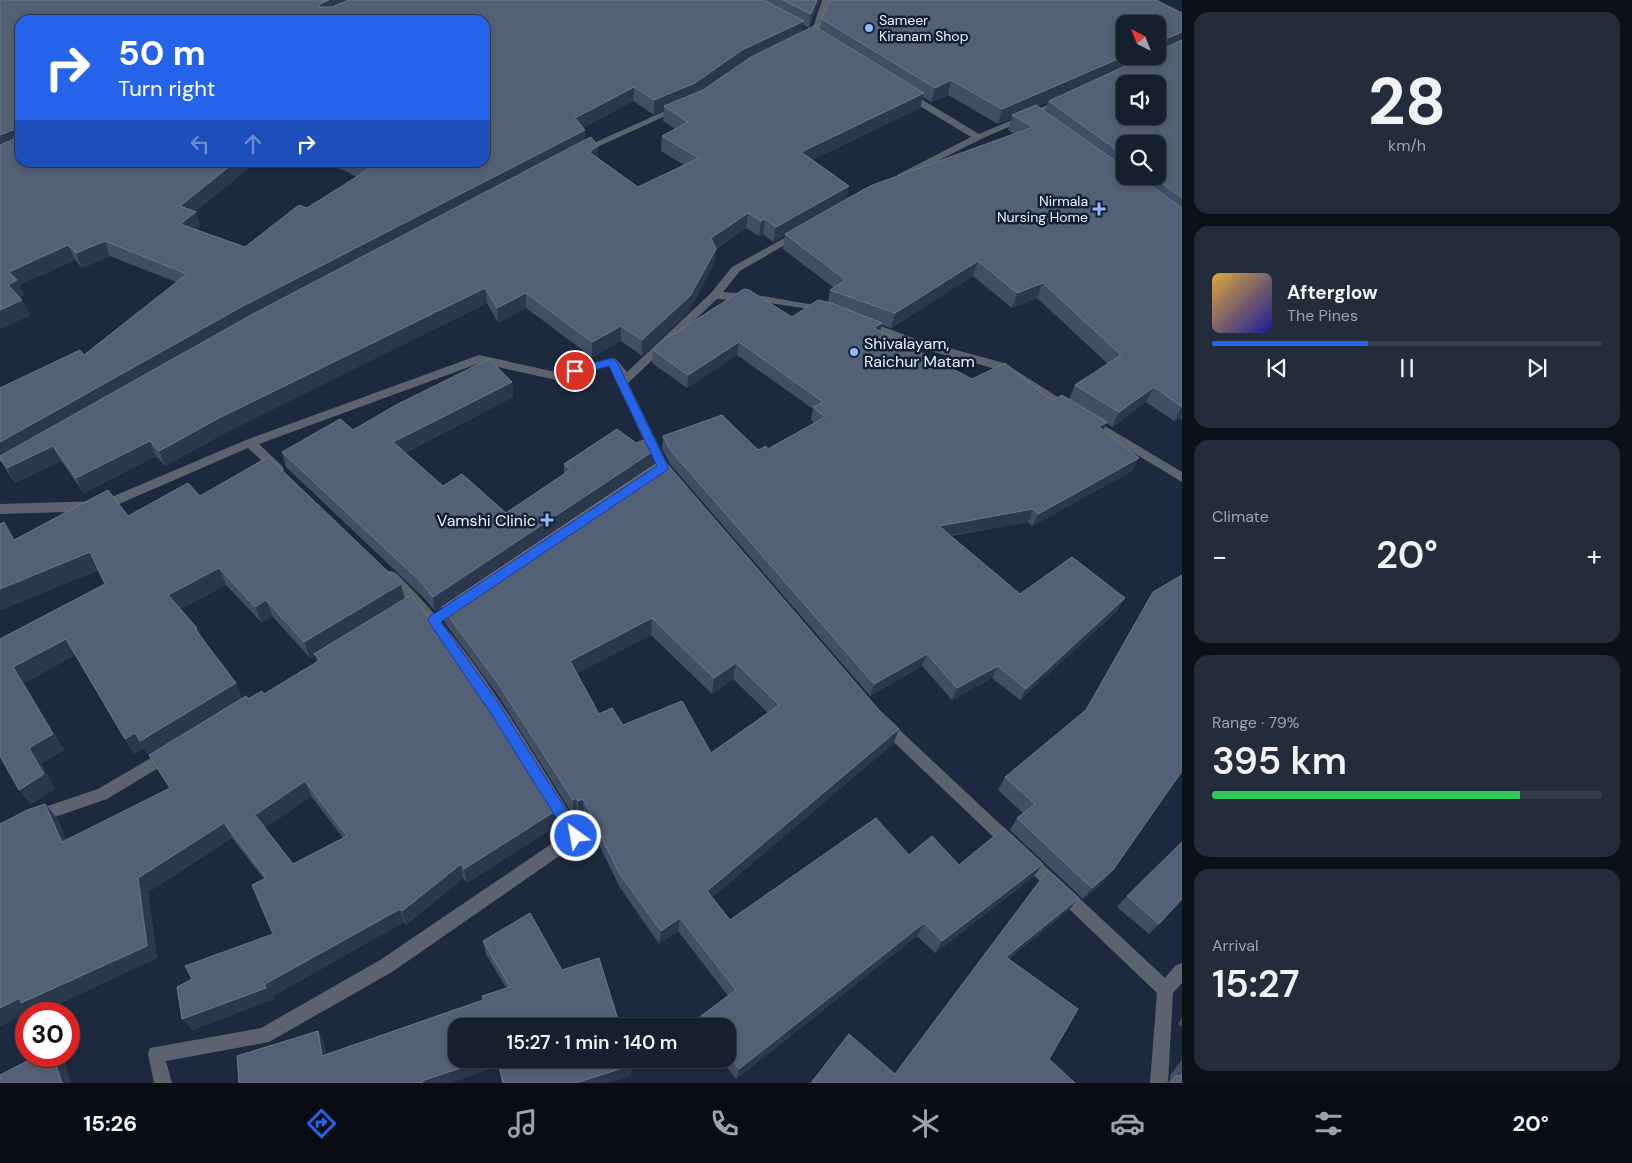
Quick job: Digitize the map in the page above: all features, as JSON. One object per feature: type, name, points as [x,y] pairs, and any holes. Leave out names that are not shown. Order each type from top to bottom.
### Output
[{"type":"street","points":[[795,43],[812,35],[817,27],[826,0]]},
{"type":"street","points":[[902,91],[978,137]]},
{"type":"street","points":[[891,182],[978,137],[1037,117],[1067,100]]},
{"type":"street","points":[[568,158],[689,104]]},
{"type":"street","points":[[612,362],[627,379],[714,295],[736,269],[805,230]]},
{"type":"street","points":[[714,295],[763,299],[840,314]]},
{"type":"street","points":[[858,322],[912,342],[1000,366],[1182,478]]},
{"type":"street","points":[[0,509],[103,506],[250,444],[479,359],[556,376],[612,362]]},
{"type":"street","points":[[612,362],[666,471],[646,478]]},
{"type":"street","points":[[250,444],[285,476]]},
{"type":"street","points":[[163,1083],[156,1054],[263,1036],[386,966],[576,836],[438,618],[417,602],[382,569]]},
{"type":"street","points":[[400,612],[417,602]]},
{"type":"street","points":[[873,712],[1165,990]]},
{"type":"street","points":[[18,823],[102,794],[178,747]]},
{"type":"street","points":[[1159,1083],[1165,990],[1182,971]]},
{"type":"building","points":[[0,0],[329,0],[320,4],[319,7],[332,7],[349,0],[764,0],[804,21],[742,50],[695,83],[654,100],[634,87],[575,118],[585,130],[243,306],[0,442],[0,388],[80,350],[84,355],[187,274],[105,241],[76,253],[68,245],[9,272],[17,280],[8,285],[22,300],[0,310],[0,145],[14,139],[15,130],[0,135]]},
{"type":"building","points":[[783,0],[817,0],[811,14]]},
{"type":"building","points":[[829,0],[1156,0],[1182,13],[1182,32],[1166,39],[1166,15],[1116,15],[1116,60],[1002,109],[951,80],[935,88],[822,19]]},
{"type":"building","points":[[814,26],[924,93],[801,152],[849,186],[776,227],[765,219],[761,221],[748,213],[711,238],[716,249],[690,296],[642,340],[621,326],[592,342],[526,293],[497,308],[485,288],[219,418],[159,451],[150,441],[76,478],[53,446],[7,468],[0,459],[0,456],[253,314],[591,137],[598,146],[589,152],[638,187],[699,158],[662,136],[688,122],[664,106],[703,90],[751,57]]},
{"type":"building","points":[[1182,40],[1182,198],[1164,185],[1166,185],[1166,135],[1116,135],[1116,149],[1049,101],[1127,65],[1166,65],[1166,47]]},
{"type":"building","points":[[1036,105],[1116,162],[1116,185],[1150,185],[1182,208],[1182,407],[1154,387],[1119,412],[1075,385],[1121,355],[1043,283],[1017,293],[978,261],[895,313],[830,290],[846,280],[785,234],[870,186],[1033,127],[1012,115]]},
{"type":"building","points":[[744,289],[749,290],[792,317],[818,300],[831,303],[882,323],[874,328],[972,379],[1005,363],[1048,398],[1053,400],[1062,395],[1107,422],[1099,427],[1139,458],[1038,514],[1033,509],[939,526],[1020,594],[1072,557],[1125,598],[1026,689],[998,666],[957,688],[927,654],[874,684],[671,451],[663,436],[722,415],[758,450],[766,446],[768,449],[825,417],[813,407],[823,402],[739,342],[688,375],[653,350],[671,333],[669,337]]},
{"type":"building","points":[[489,359],[512,382],[393,442],[443,486],[462,474],[506,513],[570,470],[564,464],[617,429],[636,443],[649,438],[655,450],[433,597],[421,582],[282,452],[340,419],[353,430],[396,405]]},
{"type":"building","points":[[268,457],[401,584],[304,642],[266,600],[255,607],[219,568],[168,595],[197,628],[195,629],[236,683],[140,741],[135,733],[125,739],[66,639],[13,667],[53,734],[29,748],[44,774],[19,790],[0,756],[0,639],[105,584],[90,552],[0,589],[0,524],[4,522],[14,540],[108,490],[128,516],[188,483],[200,496]]},
{"type":"building","points":[[663,459],[879,710],[899,729],[707,891],[730,920],[876,818],[909,855],[932,836],[959,865],[1004,828],[1043,864],[942,941],[924,923],[739,1069],[736,1065],[736,1018],[702,1018],[701,1016],[736,990],[680,918],[661,931],[619,873],[583,799],[578,801],[576,798],[573,800],[497,682],[442,607]],"holes":[[[652,618],[714,678],[736,663],[779,705],[711,753],[682,701],[623,725],[612,708],[599,714],[570,661]]]},
{"type":"building","points":[[1182,575],[1182,771],[1113,870],[1092,888],[1017,818],[1035,804],[1005,777],[1086,710],[1153,592]]},
{"type":"building","points":[[411,595],[473,676],[557,810],[464,869],[461,864],[402,911],[400,909],[265,984],[266,988],[182,1019],[177,987],[192,979],[185,966],[273,934],[252,885],[266,878],[224,823],[138,878],[147,946],[23,1002],[21,1002],[20,998],[0,1008],[0,824],[27,810],[45,804],[62,842],[170,788],[149,755],[246,696],[248,699],[262,691],[264,694],[320,660],[314,654]],"holes":[[[305,781],[347,836],[293,864],[255,815]]]},
{"type":"building","points":[[1182,842],[1182,899],[1159,924],[1127,896]]},
{"type":"building","points":[[1048,870],[1079,898],[1006,957],[1078,1009],[1049,1059],[1075,1083],[811,1083],[849,1034],[895,1074]]},
{"type":"building","points":[[530,913],[562,970],[599,958],[618,1018],[448,1018],[448,1068],[460,1068],[422,1081],[423,1083],[239,1083],[237,1056],[318,1031],[322,1056],[483,1000],[482,996],[510,987],[483,941]]},
{"type":"building","points":[[16,1067],[57,1067],[62,1083],[0,1083],[0,1075]]},
{"type":"building","points":[[499,1068],[623,1068],[576,1083],[503,1083]]},
{"type":"building","points":[[1175,1076],[1182,1076],[1182,1083],[1171,1082]]},
{"type":"place","name":"Sameer Kiranam Shop","points":[[869,28]]},
{"type":"place","name":"Nirmala Nursing Home","points":[[1099,209]]},
{"type":"place","name":"Shivalayam, Raichur Matam","points":[[854,352]]},
{"type":"place","name":"Vamshi Clinic","points":[[547,520]]},
{"type":"route","points":[[575,371],[612,362],[663,467],[434,621],[495,708],[576,836]]}]
